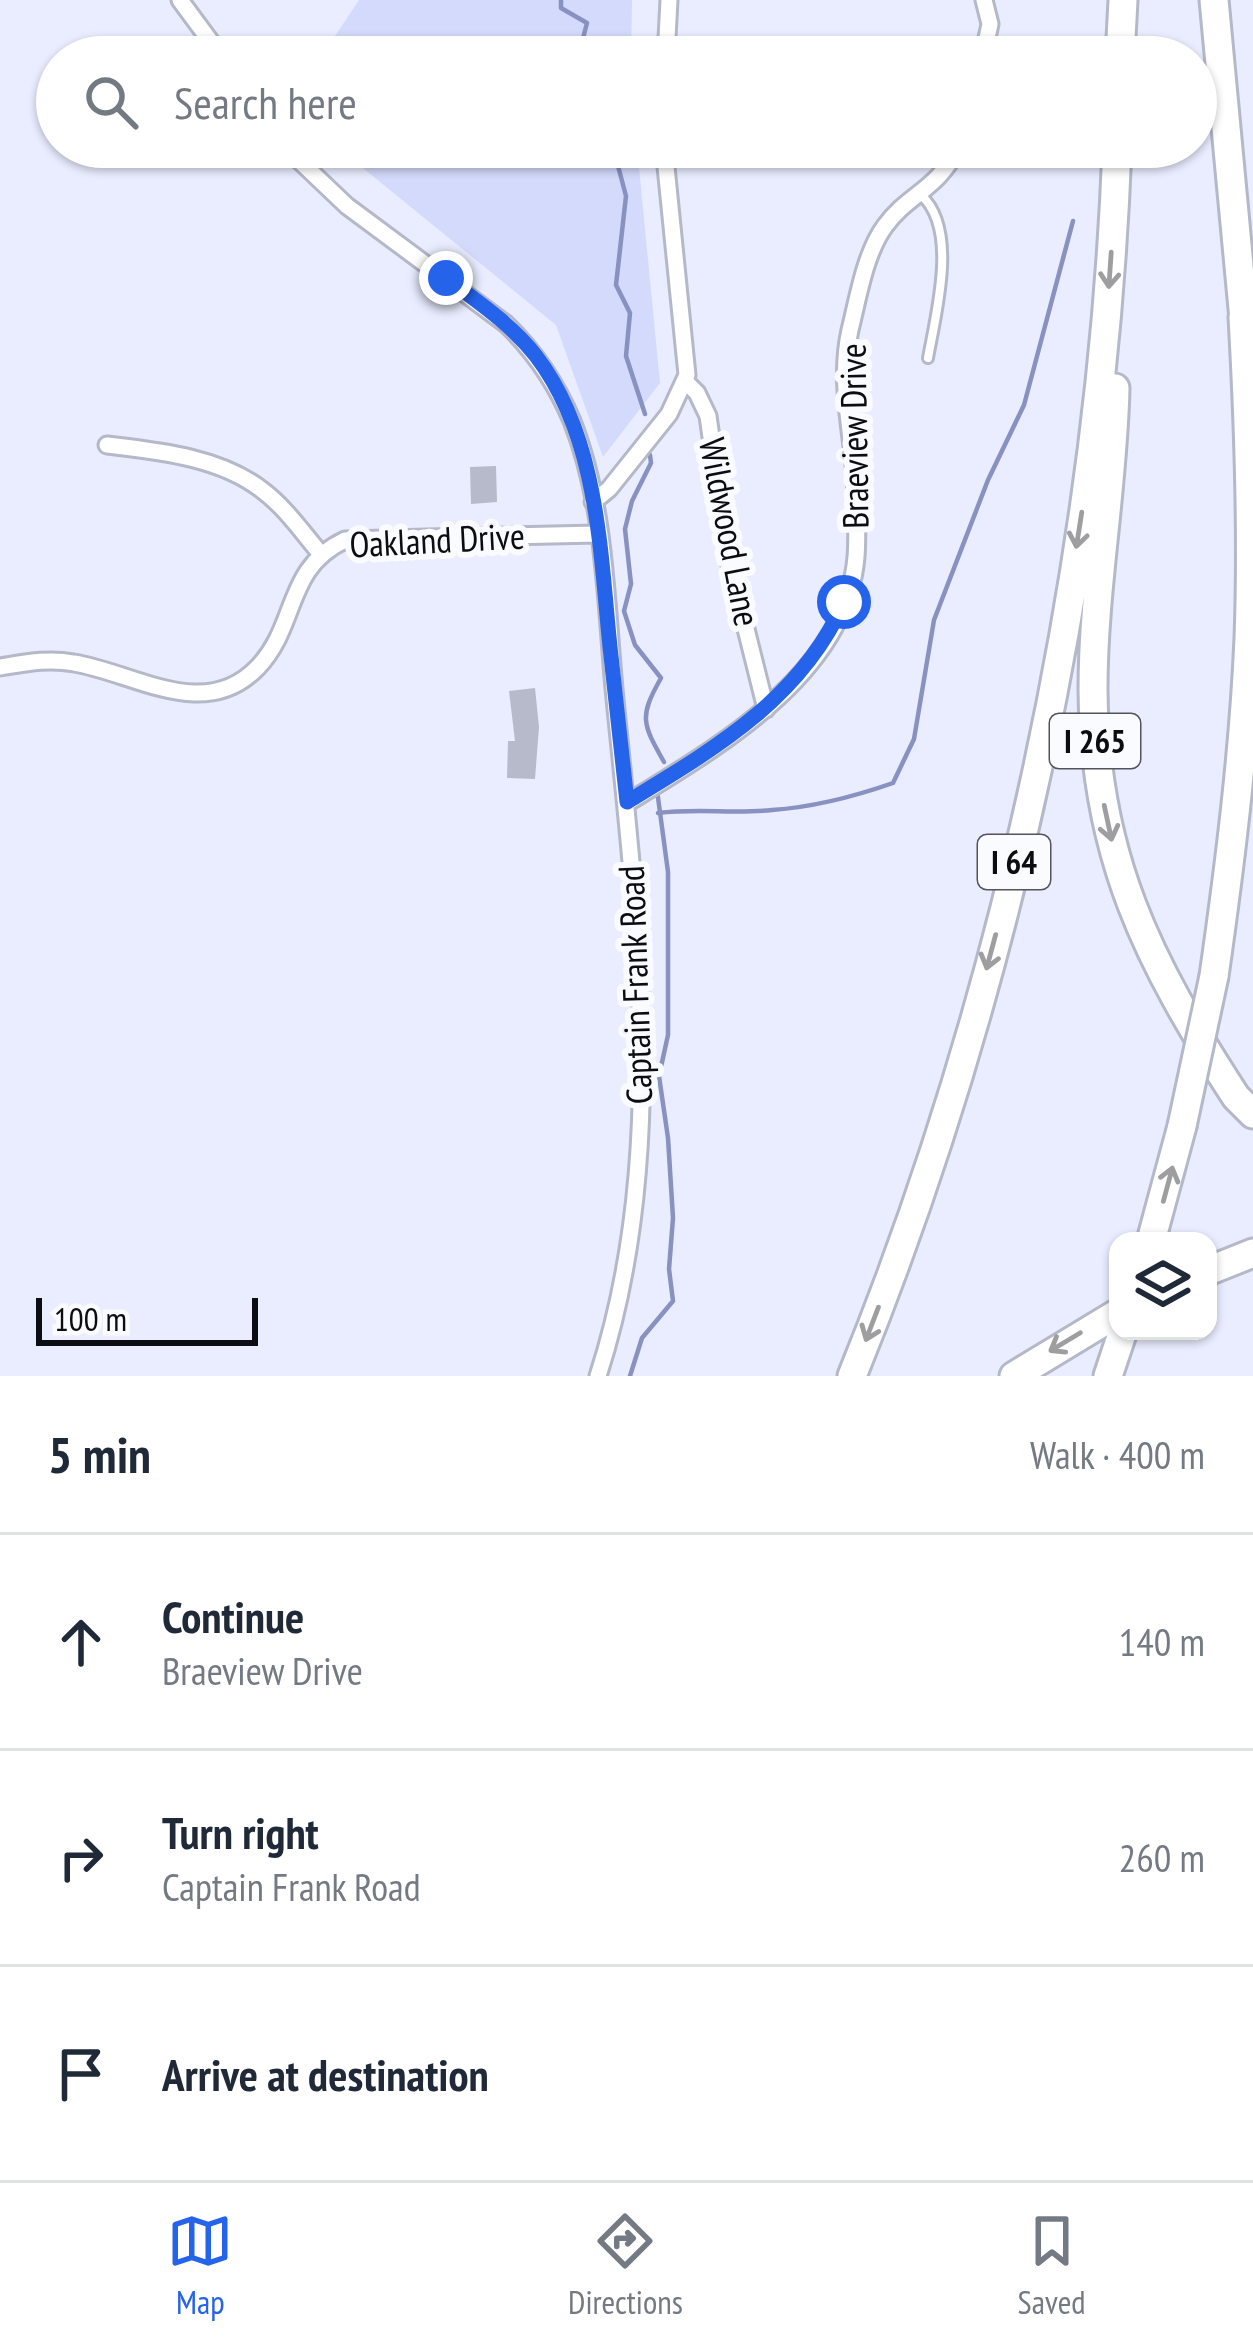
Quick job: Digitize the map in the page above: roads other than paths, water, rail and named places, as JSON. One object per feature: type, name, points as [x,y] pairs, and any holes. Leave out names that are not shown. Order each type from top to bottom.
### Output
[{"type":"highway","points":[[1121,36],[1123,0]]},
{"type":"highway","points":[[1214,0],[1253,394]]},
{"type":"highway","name":"I 64","points":[[852,1376],[932,1154],[1019,840],[1071,580],[1106,330],[1116,168]]},
{"type":"highway","points":[[1153,1232],[1214,976],[1240,765],[1249,638],[1244,317]]},
{"type":"highway","name":"I 265","points":[[1106,330],[1115,390],[1093,688],[1108,828],[1136,921],[1156,967],[1236,1097],[1253,1114]]},
{"type":"highway","points":[[1217,1267],[1253,1253]]},
{"type":"highway","points":[[1014,1376],[1109,1317]]},
{"type":"street","points":[[180,0],[207,36]]},
{"type":"street","points":[[666,36],[669,0]]},
{"type":"street","points":[[984,0],[990,24],[987,36]]},
{"type":"street","name":"Captain Frank Road","points":[[307,168],[347,206],[523,340],[551,379],[572,422],[593,502],[627,802],[639,984],[637,1182],[625,1272],[598,1376]]},
{"type":"street","name":"Wildwood Lane","points":[[666,168],[686,341],[685,381],[708,416],[728,557],[766,709]]},
{"type":"street","name":"Braeview Drive","points":[[627,802],[766,709],[796,680],[835,622],[856,559],[847,346],[878,238],[893,216],[938,180],[945,168]]},
{"type":"street","points":[[593,502],[609,489],[669,414],[685,381]]},
{"type":"street","points":[[107,445],[193,460],[244,477],[274,500],[320,553]]},
{"type":"street","name":"Oakland Drive","points":[[0,667],[40,660],[68,662],[182,694],[220,690],[254,672],[277,639],[301,578],[320,553],[345,540],[597,534]]},
{"type":"lane","points":[[921,195],[932,205],[940,229],[940,291],[928,358]]},
{"type":"waterway","points":[[561,0],[561,8],[587,23],[584,36]]},
{"type":"waterway","points":[[619,168],[626,196],[616,285],[630,313],[626,356],[645,414]]},
{"type":"waterway","points":[[658,813],[788,809],[893,783],[914,739],[934,620],[988,480],[1024,405],[1073,221]]},
{"type":"waterway","points":[[650,455],[625,529],[631,584],[624,611],[635,645],[661,678],[646,720],[664,762]]},
{"type":"waterway","points":[[630,1376],[642,1338],[673,1301],[669,1269],[673,1218],[659,1076],[668,1035],[668,872],[657,790]]}]
